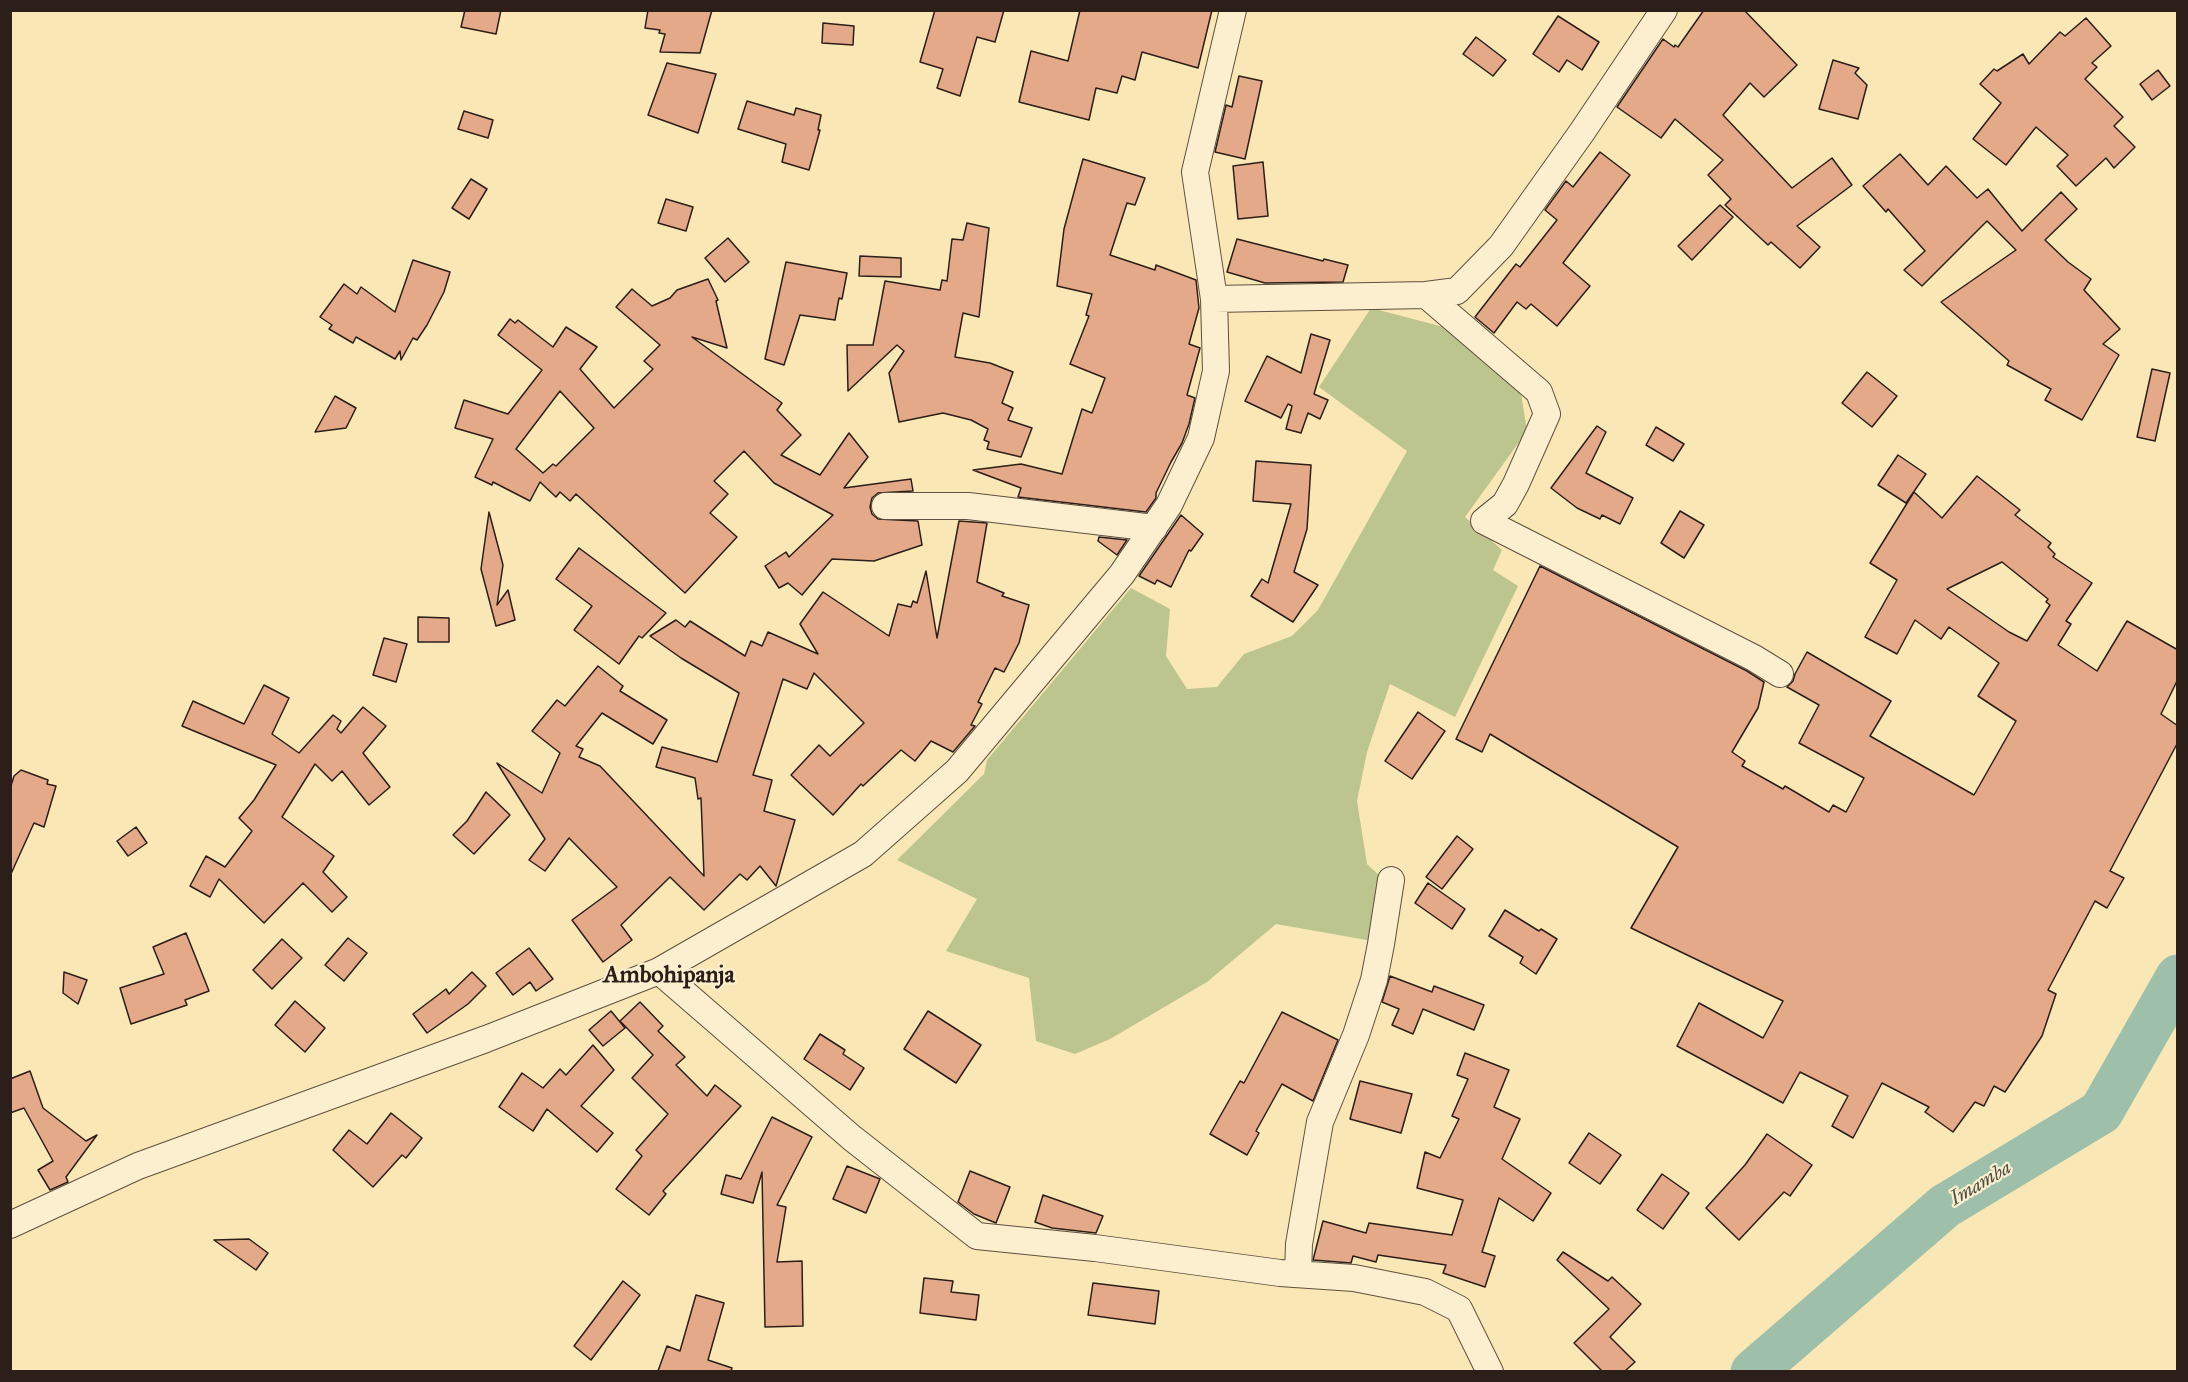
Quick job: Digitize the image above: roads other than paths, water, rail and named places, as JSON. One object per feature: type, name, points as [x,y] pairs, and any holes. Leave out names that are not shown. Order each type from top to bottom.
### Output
[{"type":"street","points":[[10,1225],[138,1166],[486,1039],[659,971],[863,854],[957,771],[1122,574],[1170,505],[1201,438],[1216,371],[1214,299],[1194,172],[1233,10]]},
{"type":"street","points":[[1214,299],[1426,296],[1457,291],[1501,246],[1582,132],[1664,10]]},
{"type":"street","points":[[1426,296],[1539,392],[1547,414],[1505,504],[1484,521],[1754,658],[1780,674]]},
{"type":"street","points":[[885,506],[968,506],[1154,528]]},
{"type":"street","points":[[1298,1274],[1299,1244],[1320,1122],[1356,1035],[1374,980],[1391,880]]},
{"type":"street","points":[[659,971],[852,1138],[977,1236],[1095,1248],[1298,1274],[1354,1278],[1425,1292],[1459,1309],[1490,1371]]},
{"type":"waterway","name":"Imamba","points":[[1753,1372],[1945,1206],[2101,1112],[2178,977]]},
{"type":"district","name":"Ambohipanja","points":[[669,976]]}]
